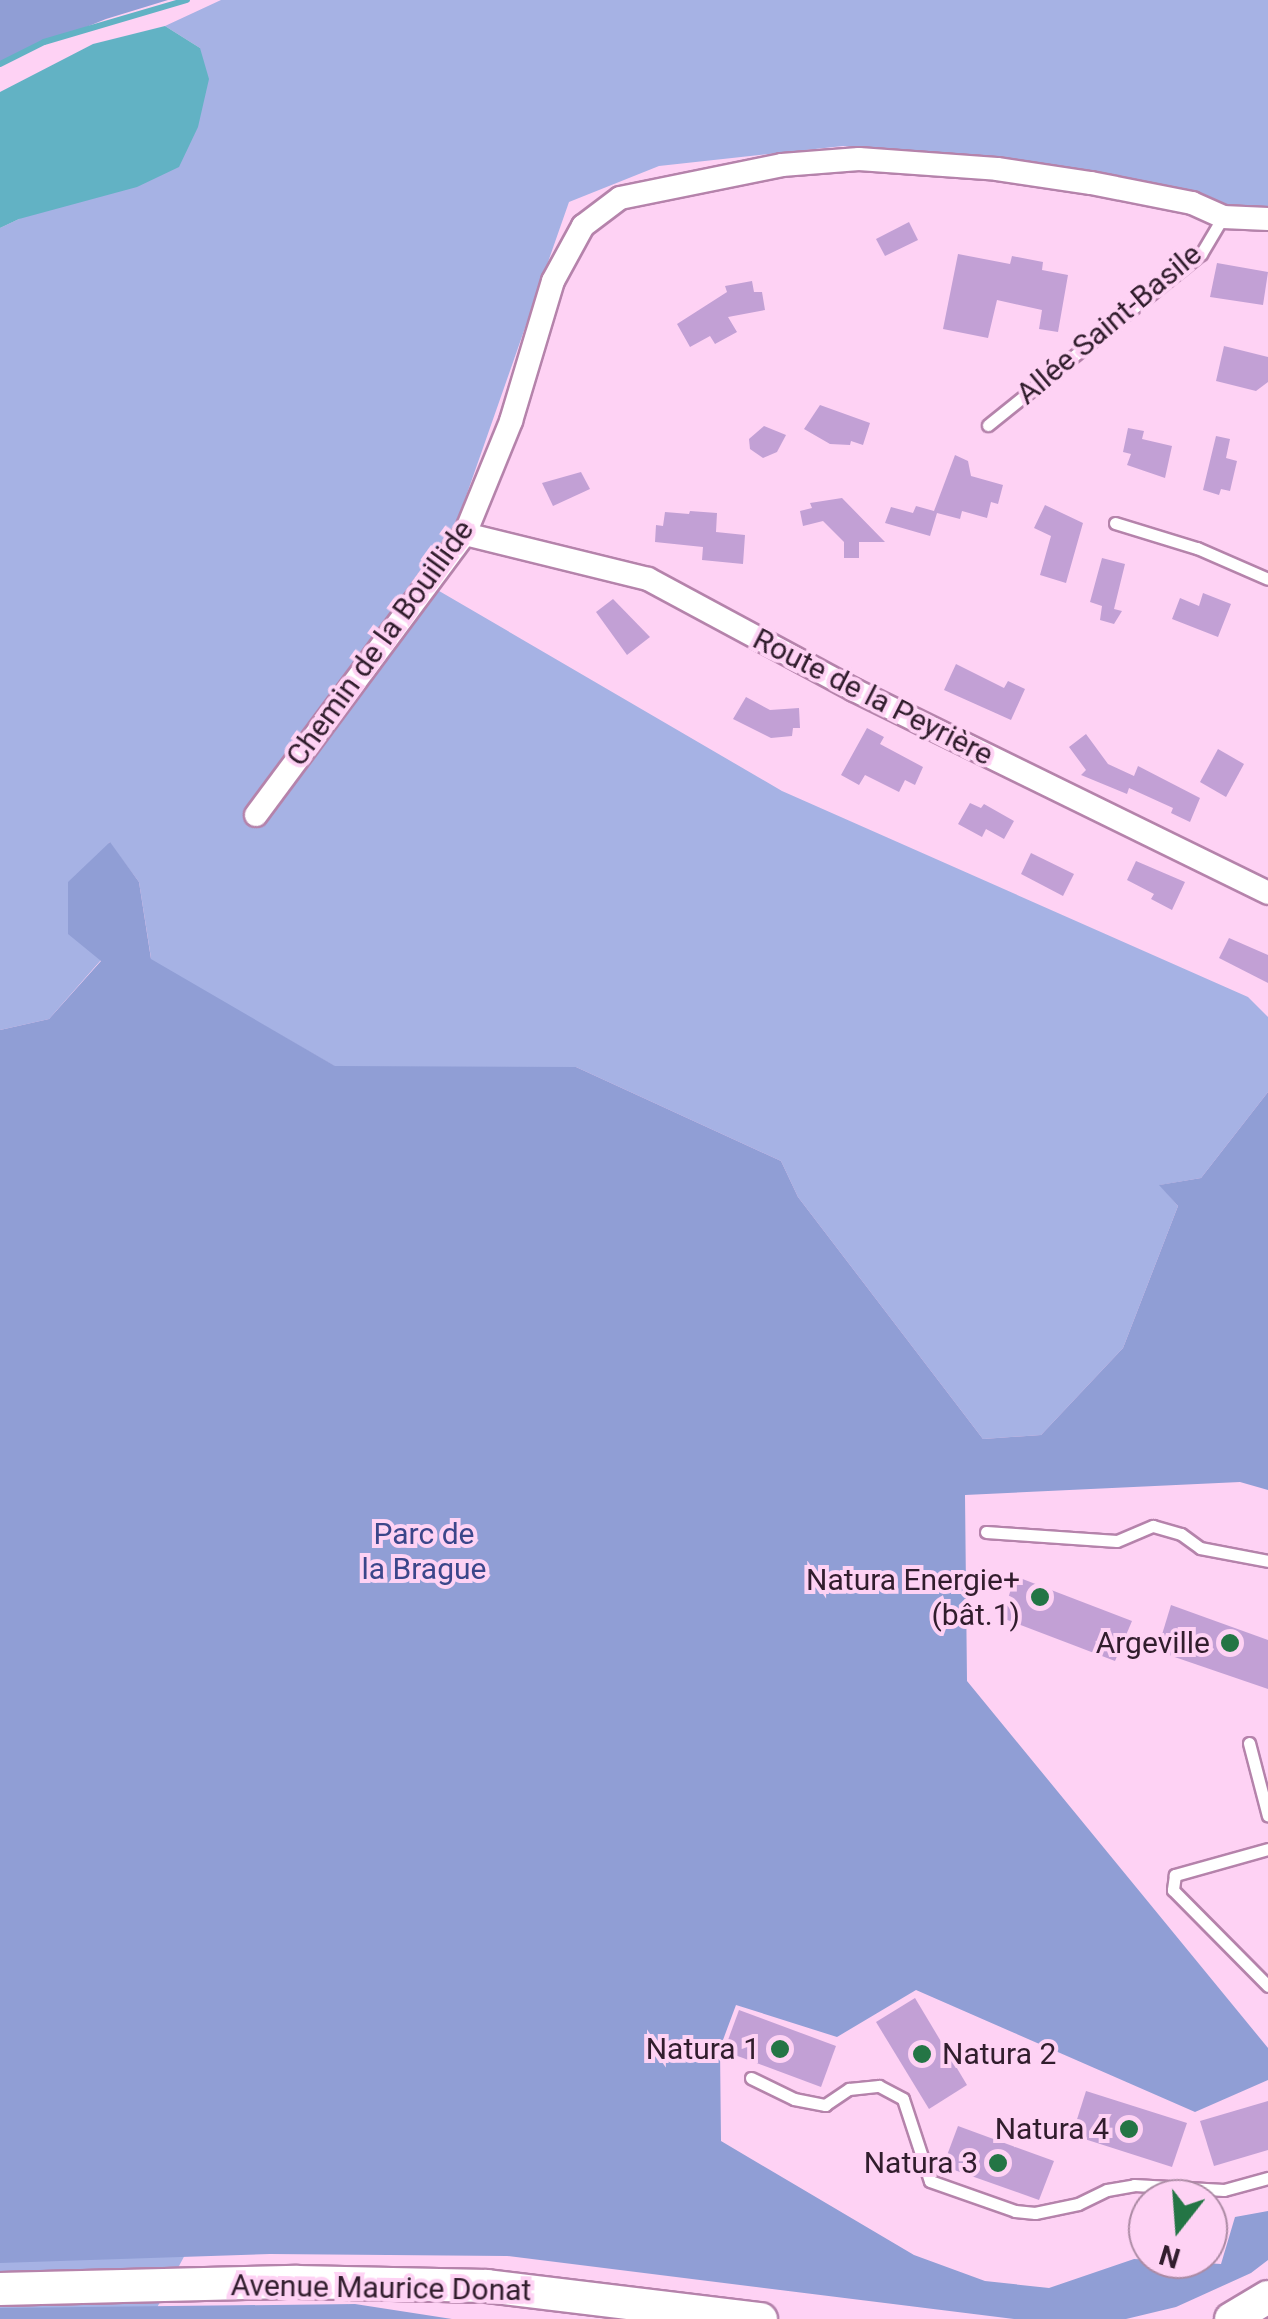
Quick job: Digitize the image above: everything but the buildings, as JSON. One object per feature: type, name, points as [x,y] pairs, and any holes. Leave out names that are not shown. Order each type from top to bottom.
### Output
[{"type":"main road","name":"Avenue Maurice Donat","points":[[0,2289],[297,2282],[487,2286],[761,2319]]},
{"type":"main road","points":[[1231,2319],[1268,2297]]},
{"type":"street","name":"Chemin de la Bouillide","points":[[256,815],[465,534],[511,420],[553,281],[582,226],[620,198],[782,165],[860,158],[997,169],[1091,183],[1192,203],[1223,217],[1268,219]]},
{"type":"street","name":"Route de la Peyrière","points":[[465,534],[648,578],[854,690],[1268,893]]},
{"type":"lane","name":"Allée Saint-Basile","points":[[988,425],[1201,254],[1223,217]]},
{"type":"lane","points":[[1115,523],[1197,548],[1268,578]]},
{"type":"lane","points":[[986,1532],[1117,1541],[1153,1526],[1182,1534],[1200,1548],[1268,1561]]},
{"type":"lane","points":[[1250,1743],[1268,1816]]},
{"type":"lane","points":[[1268,1849],[1175,1875],[1173,1890],[1268,1986]]},
{"type":"lane","points":[[751,2078],[794,2099],[826,2105],[850,2090],[879,2086],[903,2099],[930,2182],[1016,2212],[1035,2213],[1078,2204],[1107,2190],[1134,2185],[1224,2190],[1268,2178]]},
{"type":"shaded area","points":[[221,0],[1268,0],[1268,211],[1230,210],[1050,167],[843,146],[659,166],[569,202],[434,588],[782,791],[1248,997],[1268,1017],[1268,1092],[1201,1178],[1160,1185],[1178,1206],[1123,1348],[1041,1435],[983,1439],[798,1197],[781,1161],[576,1067],[336,1067],[176,975],[215,2198],[151,2319],[0,2319],[0,1149],[151,958],[139,882],[109,842],[101,960],[49,1019],[0,1030],[0,228],[19,219],[200,48],[165,26]]},
{"type":"shaded area","points":[[165,26],[200,48],[209,79],[198,127],[179,167],[137,187],[19,219],[0,228],[0,92],[93,44]]},
{"type":"green space","points":[[0,0],[168,0],[106,19],[0,62]]},
{"type":"green space","name":"Parc de la Brague","points":[[110,842],[139,882],[151,959],[335,1066],[576,1067],[781,1161],[798,1197],[983,1439],[1041,1435],[1123,1348],[1178,1206],[1159,1185],[1201,1178],[1268,1092],[1268,1490],[1240,1482],[965,1495],[967,1681],[1268,2048],[1268,2080],[1195,2112],[916,1990],[837,2037],[736,2005],[720,2048],[721,2141],[914,2255],[985,2281],[1049,2288],[1128,2261],[1128,2279],[1228,2279],[1228,2240],[1235,2217],[1268,2211],[1268,2260],[1251,2273],[1176,2307],[1126,2319],[1014,2319],[507,2256],[270,2254],[0,2263],[0,1030],[49,1019],[101,961],[68,934],[68,882]]},
{"type":"green space","points":[[355,2304],[452,2319],[0,2319],[0,2308]]},
{"type":"waterway","points":[[0,64],[44,42],[187,0]]},
{"type":"place","name":"Natura Energie+ (bât.1)","points":[[1040,1597]]},
{"type":"place","name":"Argeville","points":[[1230,1643]]},
{"type":"place","name":"Natura 1","points":[[780,2049]]},
{"type":"place","name":"Natura 2","points":[[922,2054]]},
{"type":"place","name":"Natura 4","points":[[1129,2129]]},
{"type":"place","name":"Natura 3","points":[[998,2163]]}]
